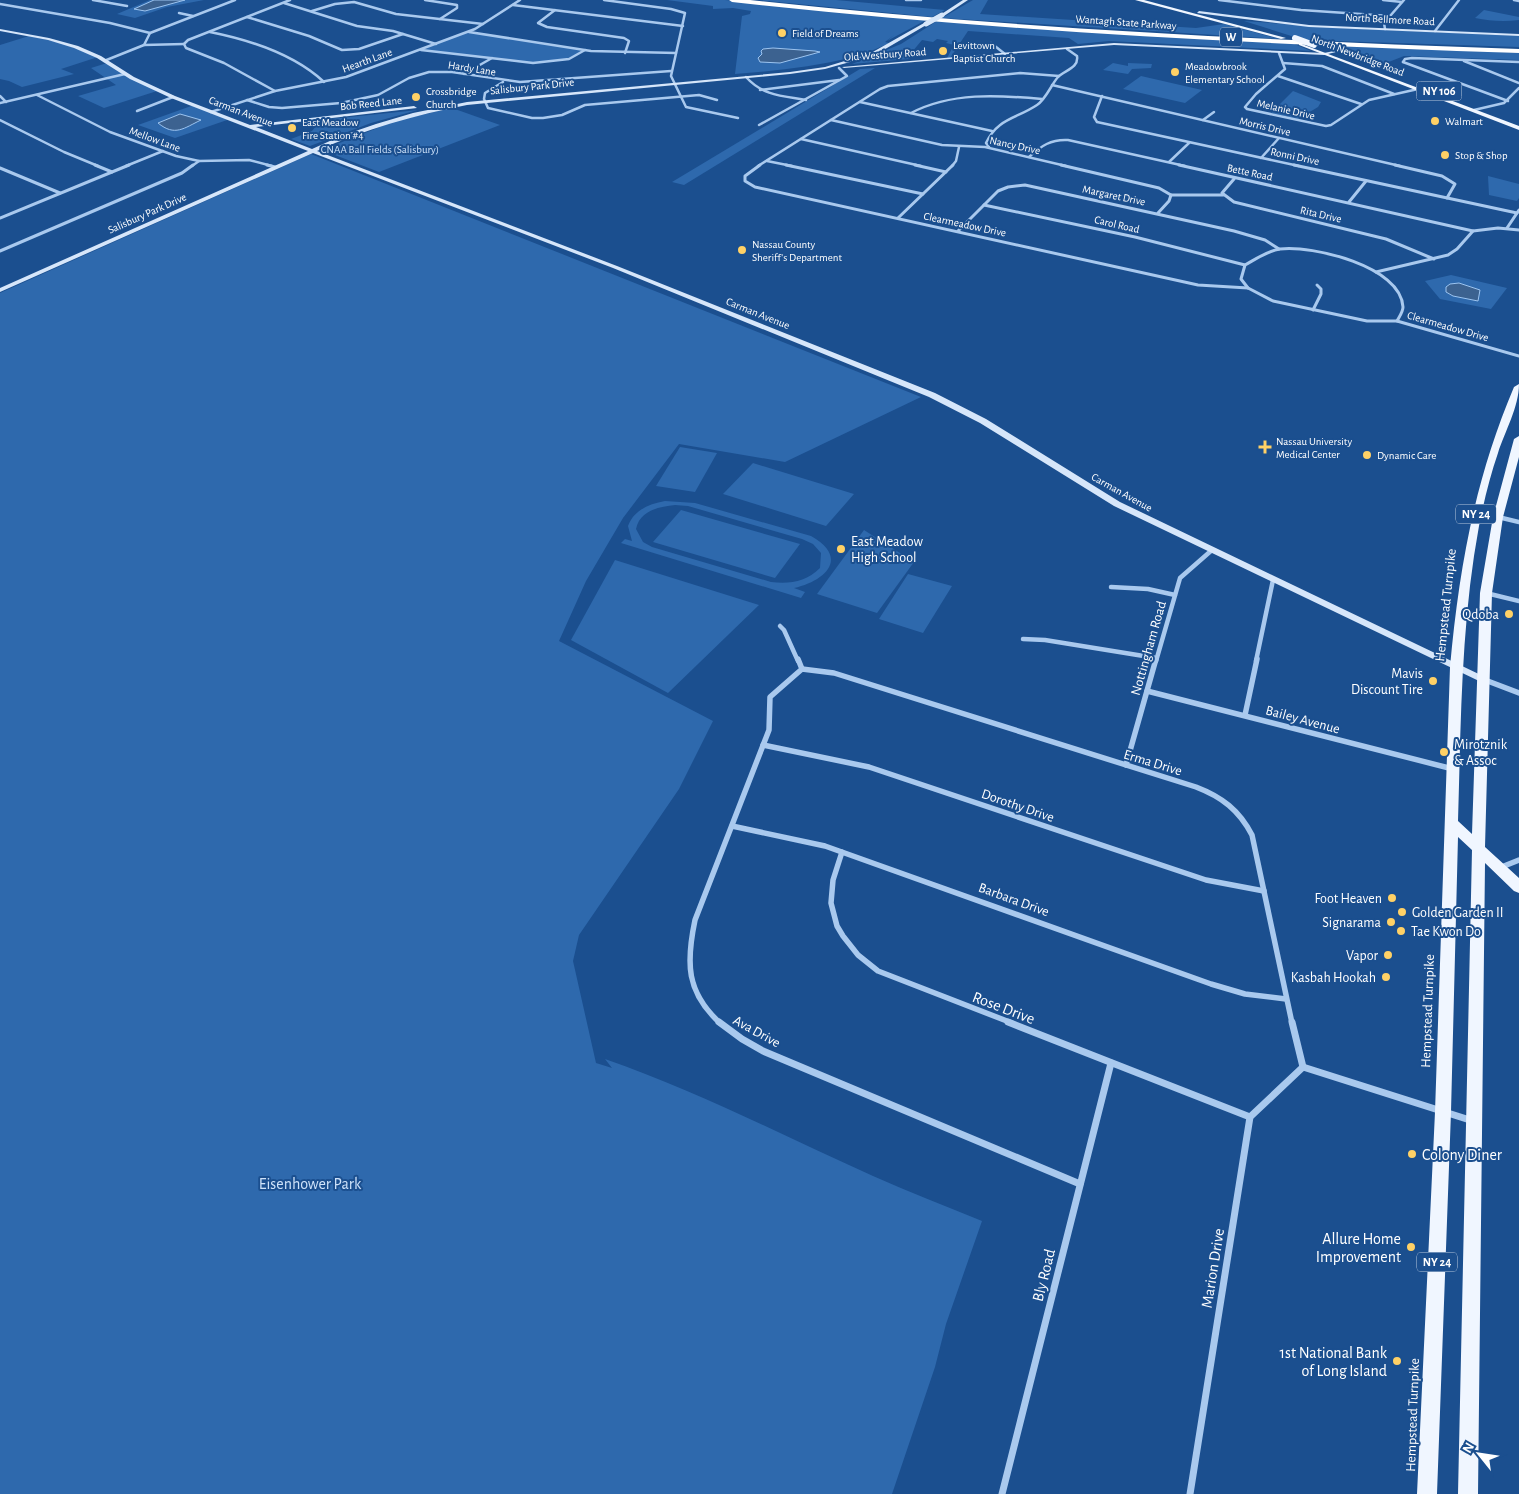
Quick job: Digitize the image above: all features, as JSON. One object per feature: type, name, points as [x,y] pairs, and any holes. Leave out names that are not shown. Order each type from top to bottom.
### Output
[{"type":"highway","name":"Wantagh State Parkway","points":[[732,0],[917,19],[1127,34],[1310,44],[1519,50]]},
{"type":"highway","name":"Wantagh State Parkway","points":[[750,0],[896,15],[1090,29],[1519,50]]},
{"type":"main road","name":"Salisbury Park Drive","points":[[0,290],[312,151],[374,125],[419,110],[485,101],[826,68],[873,54],[966,0]]},
{"type":"main road","name":"NY 106","points":[[1138,0],[1232,22]]},
{"type":"main road","name":"NY 106","points":[[1151,0],[1232,22]]},
{"type":"main road","name":"North Bellmore Road","points":[[1199,12],[1309,26],[1519,35]]},
{"type":"main road","name":"North Bellmore Road","points":[[1232,22],[1243,19],[1260,20]]},
{"type":"main road","name":"North Newbridge Road","points":[[1232,22],[1331,53],[1519,123]]},
{"type":"main road","name":"North Newbridge Road","points":[[1232,22],[1295,38],[1314,45],[1418,89],[1519,128]]},
{"type":"main road","name":"Carman Avenue","points":[[0,30],[63,42],[88,51],[125,74],[173,97],[614,267],[927,393],[982,421],[1117,504],[1482,679]]},
{"type":"main road","name":"Old Westbury Road","points":[[826,68],[1120,44],[1331,53]]},
{"type":"main road","name":"Bob Reed Lane","points":[[250,126],[419,110]]},
{"type":"main road","name":"Hempstead Turnpike","points":[[1427,1494],[1443,1112],[1456,667],[1462,590],[1480,494],[1500,431],[1519,387]]},
{"type":"main road","name":"NY 24","points":[[1468,1494],[1476,1122],[1482,679],[1486,593],[1498,517],[1519,439]]},
{"type":"main road","points":[[1452,823],[1519,887]]},
{"type":"street","points":[[93,0],[127,6]]},
{"type":"street","points":[[0,4],[110,23],[150,33],[236,0]]},
{"type":"street","points":[[104,60],[144,45],[184,44],[188,40],[290,0]]},
{"type":"street","points":[[425,0],[457,5],[457,8],[440,19]]},
{"type":"street","name":"Hearth Lane","points":[[211,112],[275,91],[346,77],[468,32],[484,24],[520,0]]},
{"type":"street","points":[[604,0],[681,11],[686,15],[671,71],[674,83],[686,107],[738,118]]},
{"type":"street","points":[[906,0],[921,0]]},
{"type":"street","points":[[1220,0],[1301,10],[1390,16]]},
{"type":"street","points":[[1383,0],[1403,1]]},
{"type":"street","points":[[1435,32],[1459,0]]},
{"type":"street","points":[[1514,0],[1519,1]]},
{"type":"street","points":[[1385,29],[1384,23],[1403,1]]},
{"type":"street","points":[[283,2],[357,26],[403,34],[436,44]]},
{"type":"street","points":[[312,11],[335,4],[354,2],[396,14],[484,24]]},
{"type":"street","points":[[512,5],[683,26]]},
{"type":"street","points":[[555,10],[538,23],[624,38],[629,41],[625,53]]},
{"type":"street","points":[[179,14],[194,16]]},
{"type":"street","points":[[247,16],[309,36],[342,50],[359,49],[403,34]]},
{"type":"street","points":[[209,32],[233,37],[266,48],[314,73],[324,82]]},
{"type":"street","points":[[468,32],[585,50],[625,53],[676,53]]},
{"type":"street","points":[[144,45],[150,33]]},
{"type":"street","points":[[991,43],[1004,54]]},
{"type":"street","points":[[184,44],[186,48],[224,63],[275,91]]},
{"type":"street","points":[[989,147],[986,143],[992,131],[1011,116],[1035,107],[1059,76],[1076,65],[1078,61],[1077,56],[1067,48]]},
{"type":"street","points":[[420,50],[520,62],[542,62],[569,58],[585,50]]},
{"type":"street","points":[[1279,52],[1283,63],[1322,66],[1394,94]]},
{"type":"street","points":[[463,75],[492,58]]},
{"type":"street","points":[[1508,100],[1403,62],[1405,59],[1412,58],[1519,62]]},
{"type":"street","points":[[1462,60],[1519,83]]},
{"type":"street","name":"Melanie Drive","points":[[1283,63],[1285,70],[1256,94],[1245,107],[1326,126],[1361,104],[1418,89]]},
{"type":"street","points":[[758,125],[847,76],[839,68]]},
{"type":"street","name":"Hardy Lane","points":[[247,100],[269,107],[281,108],[341,102],[376,95],[421,74],[441,72],[503,82],[530,82],[671,71]]},
{"type":"street","name":"Clearmeadow Drive","points":[[1059,76],[1020,73],[902,83],[883,88],[767,161],[744,178],[745,181],[768,190],[958,232],[1198,284],[1248,288],[1273,301],[1313,310],[1367,321],[1397,321],[1519,356]]},
{"type":"street","points":[[0,103],[125,74]]},
{"type":"street","points":[[1278,76],[1298,81],[1347,101],[1361,104]]},
{"type":"street","points":[[746,77],[753,86],[775,97],[806,100]]},
{"type":"street","points":[[760,90],[841,79]]},
{"type":"street","points":[[503,82],[485,93],[485,101],[488,108],[532,118],[562,115],[585,105],[699,95],[717,100]]},
{"type":"street","name":"Morris Drive","points":[[1052,85],[1446,178],[1453,181],[1455,186],[1447,198]]},
{"type":"street","points":[[1474,110],[1504,103],[1519,88]]},
{"type":"street","name":"Mellow Lane","points":[[37,95],[110,132],[184,158],[199,161],[243,160],[276,167]]},
{"type":"street","points":[[0,96],[6,102]]},
{"type":"street","points":[[911,113],[925,105],[944,101],[1008,96],[1042,99]]},
{"type":"street","name":"Ronni Drive","points":[[1102,96],[1094,117],[1098,123],[1518,212]]},
{"type":"street","points":[[137,112],[147,106],[173,97]]},
{"type":"street","points":[[860,102],[992,131]]},
{"type":"street","points":[[1203,120],[1214,112]]},
{"type":"street","points":[[543,118],[543,126]]},
{"type":"street","points":[[0,120],[50,146],[113,172]]},
{"type":"street","name":"Nancy Drive","points":[[831,120],[959,147],[989,147],[999,151],[1149,184],[1171,195]]},
{"type":"street","points":[[1261,158],[1279,138]]},
{"type":"street","points":[[801,139],[946,172]]},
{"type":"street","name":"Bette Road","points":[[1029,157],[1047,142],[1062,139],[1473,231]]},
{"type":"street","points":[[1169,162],[1189,143]]},
{"type":"street","points":[[898,218],[956,161],[959,147]]},
{"type":"street","points":[[1,216],[163,151]]},
{"type":"street","points":[[0,251],[182,173],[199,161]]},
{"type":"street","points":[[767,161],[922,194]]},
{"type":"street","points":[[0,168],[60,193]]},
{"type":"street","points":[[1158,213],[1169,201],[1171,195],[1223,195],[1224,189],[1234,179]]},
{"type":"street","points":[[1349,202],[1366,181]]},
{"type":"street","name":"Margaret Drive","points":[[958,232],[1003,188],[1025,185],[1158,213],[1254,236],[1280,249]]},
{"type":"street","name":"Rita Drive","points":[[1223,195],[1245,206],[1384,238],[1434,259]]},
{"type":"street","name":"Carol Road","points":[[984,205],[1120,234],[1245,265]]},
{"type":"street","points":[[1507,228],[1518,212]]},
{"type":"street","points":[[1376,272],[1448,255],[1457,249],[1473,231],[1485,228],[1519,230]]},
{"type":"street","points":[[1248,288],[1242,279],[1245,265],[1264,254],[1280,249],[1307,250],[1331,254],[1376,272],[1394,286],[1401,297],[1403,306],[1397,321]]},
{"type":"street","points":[[1313,310],[1321,294],[1321,289],[1317,285]]},
{"type":"street","points":[[1498,517],[1519,522]]},
{"type":"street","name":"Nottingham Road","points":[[1126,765],[1180,578],[1212,550]]},
{"type":"street","points":[[1245,715],[1273,580]]},
{"type":"street","points":[[1111,587],[1148,589],[1175,595]]},
{"type":"street","points":[[1486,593],[1519,601]]},
{"type":"street","points":[[780,626],[784,630],[802,669]]},
{"type":"street","points":[[1023,639],[1045,640],[1156,658]]},
{"type":"street","name":"Ava Drive","points":[[802,669],[770,697],[769,730],[694,920],[687,963],[691,984],[698,998],[711,1017],[733,1036],[763,1051],[1080,1184]]},
{"type":"street","name":"Erma Drive","points":[[802,669],[834,673],[1126,765],[1214,794],[1236,809],[1245,820],[1252,835],[1286,999],[1303,1067]]},
{"type":"street","points":[[1482,679],[1519,693]]},
{"type":"street","name":"Bailey Avenue","points":[[1147,691],[1453,770]]},
{"type":"street","name":"Dorothy Drive","points":[[763,745],[869,767],[1206,880],[1264,892]]},
{"type":"street","name":"Barbara Drive","points":[[732,826],[824,846],[1211,984],[1245,994],[1286,999]]},
{"type":"street","name":"Rose Drive","points":[[842,852],[831,888],[831,909],[841,935],[865,962],[902,982],[1250,1117]]},
{"type":"street","points":[[1499,868],[1519,860]]},
{"type":"street","name":"Bly Road","points":[[1002,1494],[1111,1063]]},
{"type":"street","points":[[1250,1117],[1303,1067],[1476,1122]]},
{"type":"street","name":"Marion Drive","points":[[1190,1494],[1250,1117]]},
{"type":"green space","points":[[150,0],[204,0],[167,7],[135,18],[117,14]]},
{"type":"green space","points":[[667,0],[725,0],[926,20],[887,41],[894,35],[885,42],[889,43],[857,57],[849,55],[853,57],[794,68],[735,74],[742,16],[750,14],[751,11],[733,8],[713,9],[713,6]]},
{"type":"green space","points":[[758,0],[836,0],[945,10],[932,17]]},
{"type":"green space","points":[[973,0],[988,0],[980,14],[1196,28],[1224,24],[1279,39],[942,18]]},
{"type":"green space","points":[[1484,10],[1519,17],[1519,20],[1497,21],[1475,18]]},
{"type":"green space","points":[[937,21],[1292,43],[1311,51],[1109,41],[1078,44],[1069,38],[968,31],[950,58],[947,58],[954,45],[946,43],[948,41],[937,39],[933,42],[922,40],[912,52],[904,52],[909,59],[852,64],[901,44]]},
{"type":"green space","points":[[1244,21],[1341,28],[1519,36],[1519,47],[1304,40]]},
{"type":"green space","points":[[468,32],[585,50],[569,59],[525,63],[420,50]]},
{"type":"green space","points":[[29,36],[62,43],[98,57],[61,69],[74,74],[22,87],[0,79],[0,45]]},
{"type":"green space","points":[[1320,45],[1519,53],[1519,60],[1404,56],[1381,65]]},
{"type":"green space","points":[[107,63],[157,91],[104,108],[78,96],[116,85],[91,68]]},
{"type":"green space","points":[[1113,63],[1128,66],[1128,63],[1152,64],[1151,68],[1132,69],[1128,74],[1103,70]]},
{"type":"green space","points":[[875,68],[684,185],[672,182],[860,69]]},
{"type":"green space","points":[[1141,76],[1202,90],[1185,103],[1123,89]]},
{"type":"green space","points":[[1293,91],[1321,102],[1318,107],[1298,119],[1271,113]]},
{"type":"green space","points":[[194,105],[230,119],[175,138],[138,125]]},
{"type":"green space","name":"CNAA Ball Fields (Salisbury)","points":[[452,108],[500,125],[379,172],[322,150],[395,121]]},
{"type":"green space","points":[[418,110],[371,123],[310,146],[291,139],[312,131],[321,120]]},
{"type":"green space","name":"Eisenhower Park","points":[[311,154],[921,397],[785,462],[679,444],[623,518],[586,581],[559,641],[713,721],[679,789],[579,935],[573,961],[596,1063],[612,1068],[605,1059],[673,1085],[873,1176],[982,1221],[946,1324],[935,1367],[892,1494],[0,1494],[0,293]]},
{"type":"green space","points":[[1488,176],[1519,184],[1519,198],[1517,201],[1489,195]]},
{"type":"green space","points":[[1451,275],[1507,288],[1491,309],[1440,299],[1425,281]]},
{"type":"green space","points":[[680,447],[717,453],[695,492],[656,486]]},
{"type":"green space","points":[[753,463],[854,494],[826,526],[723,494]]},
{"type":"green space","points":[[659,502],[695,503],[811,536],[823,544],[829,552],[831,560],[829,568],[815,580],[794,588],[805,592],[801,598],[621,543],[625,539],[632,541],[628,526],[634,516],[648,506]],"holes":[[[675,505],[688,506],[802,539],[813,544],[821,553],[820,568],[815,573],[797,581],[785,583],[771,582],[652,547],[643,542],[636,529],[638,523],[646,514],[663,507]]]},
{"type":"green space","points":[[681,510],[800,544],[775,578],[653,542]]},
{"type":"green space","points":[[864,530],[914,562],[877,613],[817,594]]},
{"type":"green space","points":[[615,560],[759,605],[668,693],[571,640]]},
{"type":"green space","points":[[908,574],[952,586],[923,633],[879,619]]},
{"type":"shaded area","points":[[154,0],[185,0],[145,11],[134,9]]},
{"type":"shaded area","points":[[773,48],[820,52],[780,63],[760,62],[758,58],[762,54],[761,51]]},
{"type":"shaded area","points":[[180,114],[201,120],[180,130],[170,130],[158,123]]},
{"type":"shaded area","points":[[1459,283],[1480,290],[1478,301],[1453,296],[1446,292],[1446,287],[1450,284]]},
{"type":"place","name":"Field of Dreams","points":[[782,33]]},
{"type":"place","name":"Levittown Baptist Church","points":[[943,51]]},
{"type":"place","name":"Meadowbrook Elementary School","points":[[1175,72]]},
{"type":"place","name":"Crossbridge Church","points":[[416,97]]},
{"type":"place","name":"Walmart","points":[[1435,121]]},
{"type":"place","name":"East Meadow Fire Station #4","points":[[292,128]]},
{"type":"place","name":"Stop & Shop","points":[[1445,155]]},
{"type":"place","name":"Nassau County Sheriff's Department","points":[[742,250]]},
{"type":"place","name":"Nassau University Medical Center","points":[[1265,447]]},
{"type":"place","name":"Dynamic Care","points":[[1367,455]]},
{"type":"place","name":"East Meadow High School","points":[[841,549]]},
{"type":"place","name":"Qdoba","points":[[1509,614]]},
{"type":"place","name":"Mavis Discount Tire","points":[[1433,681]]},
{"type":"place","name":"Mirotznik & Assoc","points":[[1444,752]]},
{"type":"place","name":"Foot Heaven","points":[[1392,898]]},
{"type":"place","name":"Golden Garden II","points":[[1402,912]]},
{"type":"place","name":"Signarama","points":[[1391,922]]},
{"type":"place","name":"Tae Kwon Do","points":[[1401,931]]},
{"type":"place","name":"Vapor","points":[[1388,955]]},
{"type":"place","name":"Kasbah Hookah","points":[[1386,977]]},
{"type":"place","name":"Colony Diner","points":[[1412,1154]]},
{"type":"place","name":"Allure Home Improvement","points":[[1411,1247]]},
{"type":"place","name":"1st National Bank of Long Island","points":[[1397,1361]]}]
